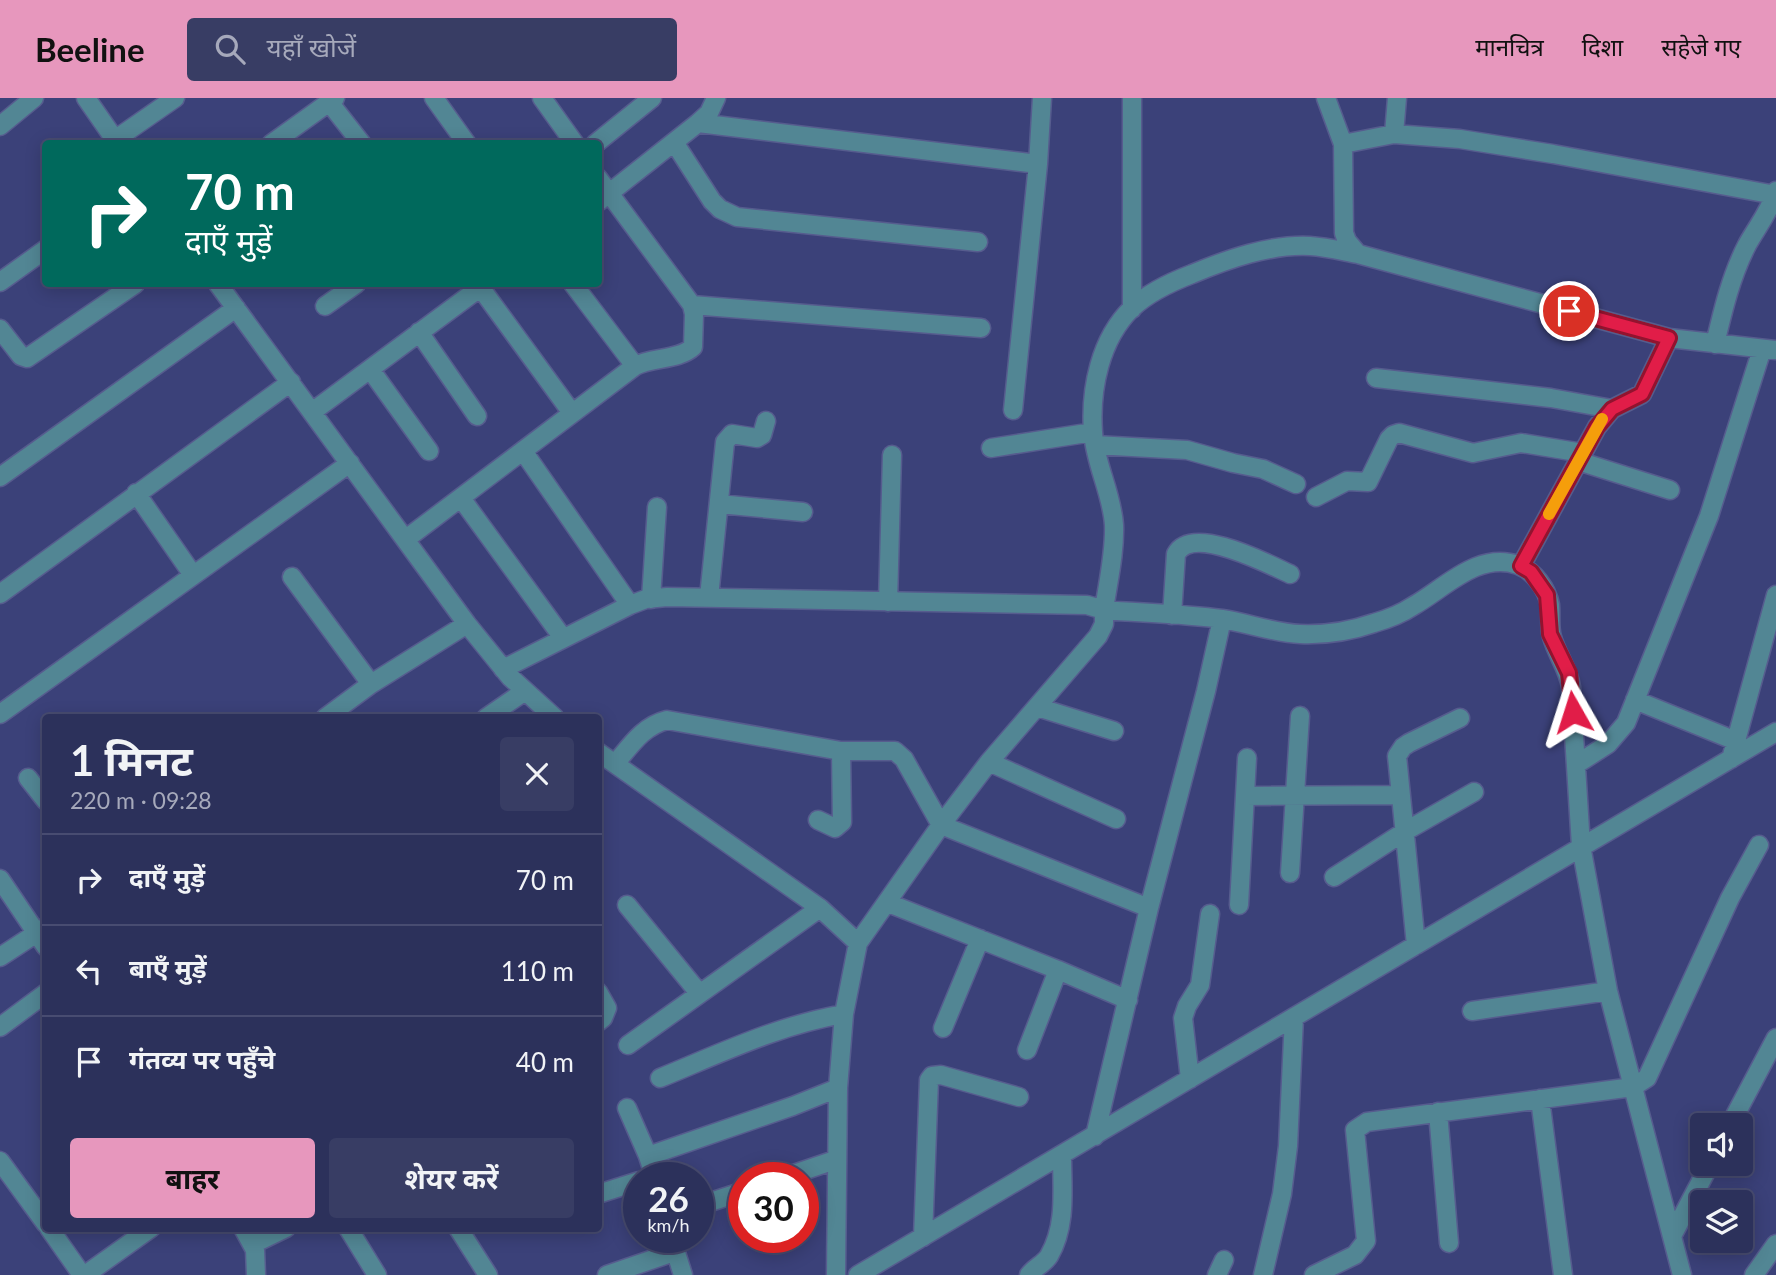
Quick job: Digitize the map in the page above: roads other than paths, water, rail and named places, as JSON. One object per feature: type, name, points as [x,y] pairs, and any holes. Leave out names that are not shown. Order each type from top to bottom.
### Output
[{"type":"street","points":[[0,126],[34,98]]},
{"type":"street","points":[[86,98],[116,140]]},
{"type":"street","points":[[118,140],[175,98]]},
{"type":"street","points":[[433,98],[464,140]]},
{"type":"street","points":[[542,98],[572,140]]},
{"type":"street","points":[[600,140],[652,98]]},
{"type":"street","points":[[406,539],[635,366],[647,360],[687,352],[693,347],[692,305],[604,198],[698,123],[709,113],[716,98]]},
{"type":"street","points":[[1013,410],[1038,164],[1042,98]]},
{"type":"street","points":[[1132,98],[1132,309]]},
{"type":"street","points":[[1326,98],[1343,144],[1344,233],[1357,254]]},
{"type":"street","points":[[1394,134],[1396,98]]},
{"type":"street","points":[[277,140],[332,100],[359,140]]},
{"type":"street","points":[[698,123],[1038,164]]},
{"type":"street","points":[[1343,144],[1394,134],[1450,138],[1776,193],[1734,273],[1715,344]]},
{"type":"street","points":[[674,142],[712,201],[720,209],[737,217],[978,242]]},
{"type":"street","points":[[836,1275],[835,1160],[838,1088],[844,1014],[858,943],[989,762],[1098,636],[1104,624],[1114,523],[1094,438],[1094,393],[1100,361],[1113,333],[1132,309],[1155,292],[1181,278],[1250,253],[1310,246],[1357,254],[1669,338],[1769,350],[1709,516],[1626,723],[1608,744],[1577,764]]},
{"type":"street","points":[[0,282],[42,252]]},
{"type":"street","points":[[0,329],[7,353],[27,358],[131,287]]},
{"type":"street","points":[[220,287],[467,624],[503,669],[551,714]]},
{"type":"street","points":[[325,306],[352,287]]},
{"type":"street","points":[[312,412],[480,287]]},
{"type":"street","points":[[484,287],[572,413]]},
{"type":"street","points":[[575,287],[635,366]]},
{"type":"street","points":[[692,305],[981,328]]},
{"type":"street","points":[[0,477],[236,308]]},
{"type":"street","points":[[419,332],[477,415]]},
{"type":"street","points":[[1521,566],[1597,427],[1612,409],[1642,394],[1669,338]]},
{"type":"street","points":[[370,369],[429,451]]},
{"type":"street","points":[[1376,378],[1551,398],[1612,409]]},
{"type":"street","points":[[0,594],[291,382]]},
{"type":"street","points":[[709,597],[727,437],[737,434],[757,438],[762,435],[766,421]]},
{"type":"street","points":[[1316,497],[1347,481],[1368,482],[1390,439],[1399,433],[1473,453],[1521,443],[1581,457],[1670,490]]},
{"type":"street","points":[[991,448],[1094,438],[1196,452],[1263,469],[1296,484]]},
{"type":"street","points":[[523,451],[630,605]]},
{"type":"street","points":[[888,602],[892,455]]},
{"type":"street","points":[[0,714],[350,463]]},
{"type":"street","points":[[136,494],[193,575]]},
{"type":"street","points":[[461,498],[563,638]]},
{"type":"street","points":[[719,504],[803,512]]},
{"type":"street","points":[[651,599],[657,508]]},
{"type":"street","points":[[1172,615],[1176,554],[1188,544],[1225,547],[1290,574]]},
{"type":"street","points":[[503,669],[630,605],[651,599],[709,597],[1087,605],[1104,610],[1222,619],[1299,634],[1348,631],[1395,616],[1415,606],[1452,580],[1485,564],[1497,562],[1521,566],[1531,572],[1547,595],[1550,634],[1569,673],[1581,846],[1608,991],[1682,1275]]},
{"type":"street","points":[[292,577],[371,684]]},
{"type":"street","points":[[1731,759],[1776,595]]},
{"type":"street","points":[[1095,1136],[1222,619]]},
{"type":"street","points":[[330,714],[371,684],[467,624]]},
{"type":"street","points":[[492,714],[525,691]]},
{"type":"street","points":[[1635,701],[1735,741]]},
{"type":"street","points":[[1037,707],[1114,731]]},
{"type":"street","points":[[1290,873],[1300,716]]},
{"type":"street","points":[[1416,945],[1397,763],[1399,752],[1409,743],[1460,718]]},
{"type":"street","points":[[615,764],[650,725],[667,720],[841,751],[890,750],[900,755],[941,825],[1149,908]]},
{"type":"street","points":[[859,1275],[1776,732]]},
{"type":"street","points":[[818,820],[835,828],[842,822],[841,751]]},
{"type":"street","points":[[602,755],[820,908],[858,943]]},
{"type":"street","points":[[1238,905],[1247,758]]},
{"type":"street","points":[[989,762],[1116,819]]},
{"type":"street","points":[[28,778],[42,796]]},
{"type":"street","points":[[1334,877],[1404,832],[1474,792]]},
{"type":"street","points":[[1245,796],[1401,795]]},
{"type":"street","points":[[1314,1275],[1355,1255],[1366,1241],[1355,1130],[1367,1122],[1633,1087],[1647,1078],[1730,898],[1759,845]]},
{"type":"street","points":[[0,879],[42,936],[0,957]]},
{"type":"street","points":[[887,903],[1128,1000]]},
{"type":"street","points":[[627,905],[699,993]]},
{"type":"street","points":[[628,1045],[820,908]]},
{"type":"street","points":[[1190,1079],[1183,1018],[1200,985],[1210,914]]},
{"type":"street","points":[[943,1028],[980,939]]},
{"type":"street","points":[[1027,1050],[1058,970]]},
{"type":"street","points":[[1472,1011],[1608,991]]},
{"type":"street","points":[[0,1027],[42,996]]},
{"type":"street","points":[[602,999],[607,1008],[602,1019]]},
{"type":"street","points":[[660,1077],[761,1036],[808,1020],[844,1014]]},
{"type":"street","points":[[1264,1275],[1282,1194],[1288,1146],[1294,1017]]},
{"type":"street","points":[[1736,1113],[1776,1038]]},
{"type":"street","points":[[923,1237],[929,1080],[941,1075],[1019,1097]]},
{"type":"street","points":[[648,1156],[838,1088]]},
{"type":"street","points":[[1540,1099],[1563,1275]]},
{"type":"street","points":[[627,1108],[648,1162]]},
{"type":"street","points":[[1437,1112],[1448,1243]]},
{"type":"street","points":[[1029,1275],[1047,1259],[1060,1228],[1063,1208],[1062,1156]]},
{"type":"street","points":[[819,1165],[835,1160]]},
{"type":"street","points":[[0,1161],[42,1219]]},
{"type":"street","points":[[1672,1236],[1704,1176]]},
{"type":"street","points":[[602,1193],[623,1186]]},
{"type":"street","points":[[52,1232],[83,1275],[144,1232]]},
{"type":"street","points":[[246,1232],[256,1254],[250,1272]]},
{"type":"street","points":[[253,1244],[278,1232]]},
{"type":"street","points":[[350,1232],[377,1275]]},
{"type":"street","points":[[461,1232],[488,1275]]},
{"type":"street","points":[[1754,1275],[1776,1244]]},
{"type":"street","points":[[607,1275],[654,1253]]},
{"type":"street","points":[[676,1253],[683,1275]]}]
